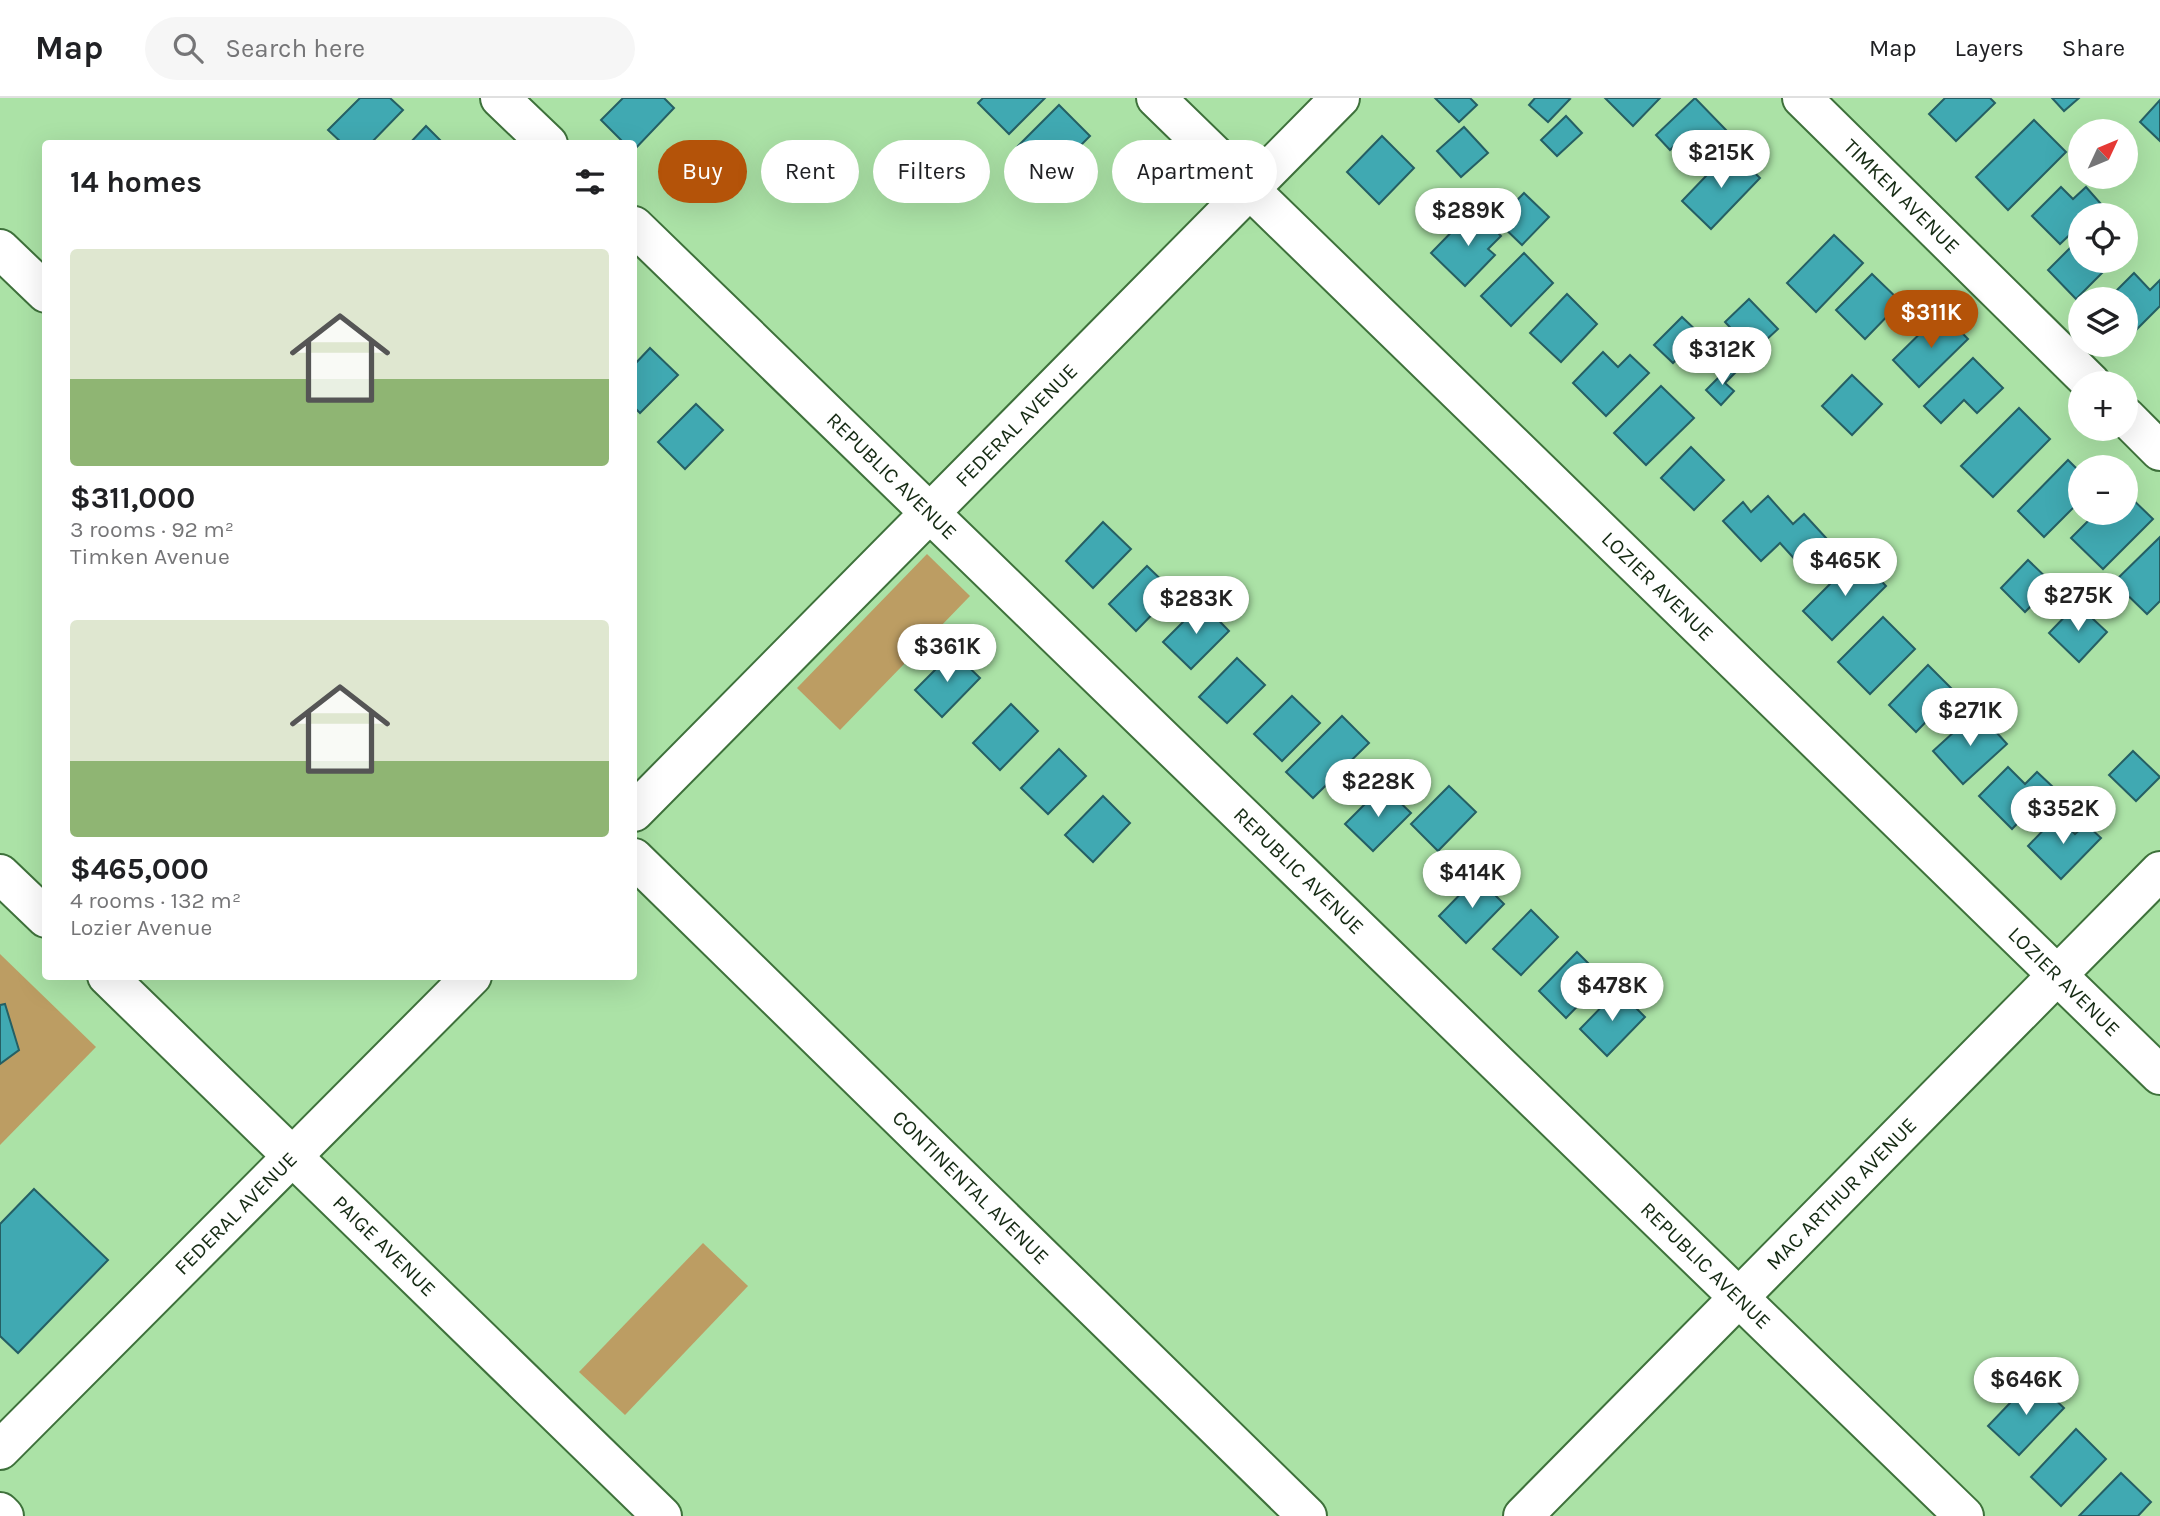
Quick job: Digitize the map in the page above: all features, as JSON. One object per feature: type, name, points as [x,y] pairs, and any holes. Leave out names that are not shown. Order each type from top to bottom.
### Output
[{"type":"street","points":[[500,98],[544,140]]},
{"type":"street","name":"LOZIER AVENUE","points":[[1156,98],[1200,140]]},
{"type":"street","name":"FEDERAL AVENUE","points":[[1277,160],[1340,98]]},
{"type":"street","name":"TIMKEN AVENUE","points":[[1802,98],[2079,371]]},
{"type":"street","name":"FEDERAL AVENUE","points":[[637,809],[1234,203]]},
{"type":"street","name":"LOZIER AVENUE","points":[[1266,203],[2160,1075]]},
{"type":"street","name":"REPUBLIC AVENUE","points":[[637,229],[930,510],[1964,1516]]},
{"type":"street","points":[[0,249],[42,289]]},
{"type":"street","points":[[2138,430],[2160,451]]},
{"type":"street","name":"CONTINENTAL AVENUE","points":[[637,861],[1307,1516]]},
{"type":"street","name":"MAC ARTHUR AVENUE","points":[[1523,1516],[2160,871]]},
{"type":"street","points":[[0,874],[42,914]]},
{"type":"street","name":"PAIGE AVENUE","points":[[111,980],[662,1516]]},
{"type":"street","name":"FEDERAL AVENUE","points":[[0,1450],[468,980]]},
{"type":"shaded area","points":[[927,554],[970,596],[840,730],[797,688]]},
{"type":"shaded area","points":[[0,954],[96,1047],[0,1145]]},
{"type":"shaded area","points":[[703,1243],[748,1286],[625,1415],[579,1372]]},
{"type":"building","points":[[360,98],[390,98],[403,110],[374,140],[339,140],[328,130]]},
{"type":"building","points":[[623,98],[664,98],[674,108],[637,147],[637,140],[621,140],[601,120]]},
{"type":"building","points":[[983,98],[1045,98],[1009,134],[978,103]]},
{"type":"building","points":[[1435,98],[1470,98],[1477,105],[1459,122]]},
{"type":"building","points":[[1535,98],[1570,99],[1548,122],[1529,105]]},
{"type":"building","points":[[1605,98],[1660,98],[1633,126]]},
{"type":"building","points":[[1695,98],[1726,130],[1695,159],[1678,142],[1670,150],[1656,135]]},
{"type":"building","points":[[1945,98],[1990,98],[1995,103],[1956,141],[1929,114]]},
{"type":"building","points":[[2052,98],[2079,98],[2064,111]]},
{"type":"building","points":[[2160,100],[2160,141],[2140,122]]},
{"type":"building","points":[[1059,105],[1090,136],[1086,140],[1024,140]]},
{"type":"building","points":[[1566,116],[1582,133],[1557,156],[1541,140]]},
{"type":"building","points":[[2034,120],[2066,152],[2008,210],[1976,177]]},
{"type":"building","points":[[426,126],[440,140],[413,140]]},
{"type":"building","points":[[1464,127],[1488,153],[1461,177],[1437,151]]},
{"type":"building","points":[[1382,136],[1414,168],[1379,204],[1347,172]]},
{"type":"building","points":[[1731,150],[1760,178],[1711,229],[1682,201]]},
{"type":"building","points":[[2061,187],[2073,199],[2084,189],[2088,189],[2100,203],[2068,203],[2068,236],[2060,244],[2032,216]]},
{"type":"building","points":[[1524,193],[1549,217],[1522,245],[1497,221]]},
{"type":"building","points":[[1474,209],[1501,236],[1488,249],[1495,255],[1465,286],[1431,253]]},
{"type":"building","points":[[1834,235],[1863,263],[1816,312],[1787,283]]},
{"type":"building","points":[[2068,250],[2068,273],[2102,273],[2088,287],[2068,287],[2068,291],[2048,270]]},
{"type":"building","points":[[1524,253],[1553,283],[1511,326],[1481,296]]},
{"type":"building","points":[[2134,273],[2150,290],[2160,280],[2160,306],[2138,328],[2138,287],[2120,287]]},
{"type":"building","points":[[1872,274],[1901,302],[1865,339],[1836,310]]},
{"type":"building","points":[[1567,294],[1597,324],[1561,362],[1530,333]]},
{"type":"building","points":[[1749,299],[1778,329],[1753,352],[1725,322]]},
{"type":"building","points":[[1942,312],[1968,339],[1919,387],[1893,360]]},
{"type":"building","points":[[1682,317],[1701,335],[1673,363],[1654,345]]},
{"type":"building","points":[[650,348],[678,375],[640,413],[637,410],[637,362]]},
{"type":"building","points":[[1603,352],[1618,367],[1630,355],[1649,373],[1606,416],[1573,383]]},
{"type":"building","points":[[1973,358],[2003,388],[1977,413],[1964,400],[1941,423],[1924,406]]},
{"type":"building","points":[[1729,367],[1735,373],[1725,383],[1734,391],[1721,405],[1706,390]]},
{"type":"building","points":[[1852,375],[1882,404],[1852,435],[1822,406]]},
{"type":"building","points":[[1661,386],[1694,418],[1646,465],[1614,433]]},
{"type":"building","points":[[696,404],[723,430],[685,469],[658,442]]},
{"type":"building","points":[[2019,408],[2050,439],[1993,497],[1961,466]]},
{"type":"building","points":[[1691,447],[1724,480],[1694,510],[1661,478]]},
{"type":"building","points":[[2068,460],[2068,513],[2044,537],[2018,511]]},
{"type":"building","points":[[1768,496],[1793,524],[1804,514],[1838,551],[1810,576],[1780,543],[1761,561],[1723,521],[1743,502],[1751,512]]},
{"type":"building","points":[[2138,505],[2153,519],[2103,569],[2071,538],[2084,525],[2138,525]]},
{"type":"building","points":[[1103,522],[1131,549],[1093,588],[1066,561]]},
{"type":"building","points":[[2160,537],[2160,601],[2147,614],[2114,582]]},
{"type":"building","points":[[1858,556],[1886,586],[1832,640],[1803,611]]},
{"type":"building","points":[[2028,560],[2053,584],[2025,612],[2001,588]]},
{"type":"building","points":[[1147,566],[1174,592],[1136,631],[1109,604]]},
{"type":"building","points":[[1202,603],[1229,631],[1191,669],[1163,642]]},
{"type":"building","points":[[2077,604],[2107,632],[2079,662],[2049,633]]},
{"type":"building","points":[[1883,617],[1915,649],[1870,694],[1838,662]]},
{"type":"building","points":[[953,652],[980,678],[942,717],[915,690]]},
{"type":"building","points":[[1237,658],[1265,685],[1227,723],[1199,697]]},
{"type":"building","points":[[1928,665],[1955,692],[1916,732],[1889,705]]},
{"type":"building","points":[[1292,696],[1320,723],[1282,761],[1254,734]]},
{"type":"building","points":[[1011,704],[1038,731],[1000,770],[973,743]]},
{"type":"building","points":[[1977,711],[2007,744],[1963,784],[1933,751]]},
{"type":"building","points":[[1342,716],[1369,743],[1313,798],[1286,772]]},
{"type":"building","points":[[1059,749],[1086,776],[1048,814],[1021,788]]},
{"type":"building","points":[[2133,751],[2160,777],[2136,801],[2109,775]]},
{"type":"building","points":[[2008,767],[2025,784],[2037,772],[2053,787],[2012,829],[1979,796]]},
{"type":"building","points":[[1383,786],[1411,813],[1373,851],[1345,824]]},
{"type":"building","points":[[1449,786],[1476,812],[1438,851],[1411,824]]},
{"type":"building","points":[[1103,796],[1130,823],[1093,862],[1065,835]]},
{"type":"building","points":[[2057,816],[2075,834],[2086,824],[2101,838],[2061,879],[2028,846]]},
{"type":"building","points":[[1477,877],[1504,904],[1466,943],[1439,916]]},
{"type":"building","points":[[1531,910],[1558,937],[1521,975],[1493,949]]},
{"type":"building","points":[[1577,952],[1604,979],[1566,1018],[1539,991]]},
{"type":"building","points":[[1618,990],[1645,1017],[1607,1056],[1580,1029]]},
{"type":"building","points":[[5,1004],[19,1050],[0,1064],[0,1005]]},
{"type":"building","points":[[34,1189],[108,1260],[18,1353],[0,1336],[0,1224]]},
{"type":"building","points":[[2033,1379],[2064,1408],[2019,1455],[1988,1426]]},
{"type":"building","points":[[2076,1429],[2106,1459],[2061,1506],[2031,1477]]},
{"type":"building","points":[[2121,1473],[2151,1502],[2138,1516],[2079,1516]]}]
